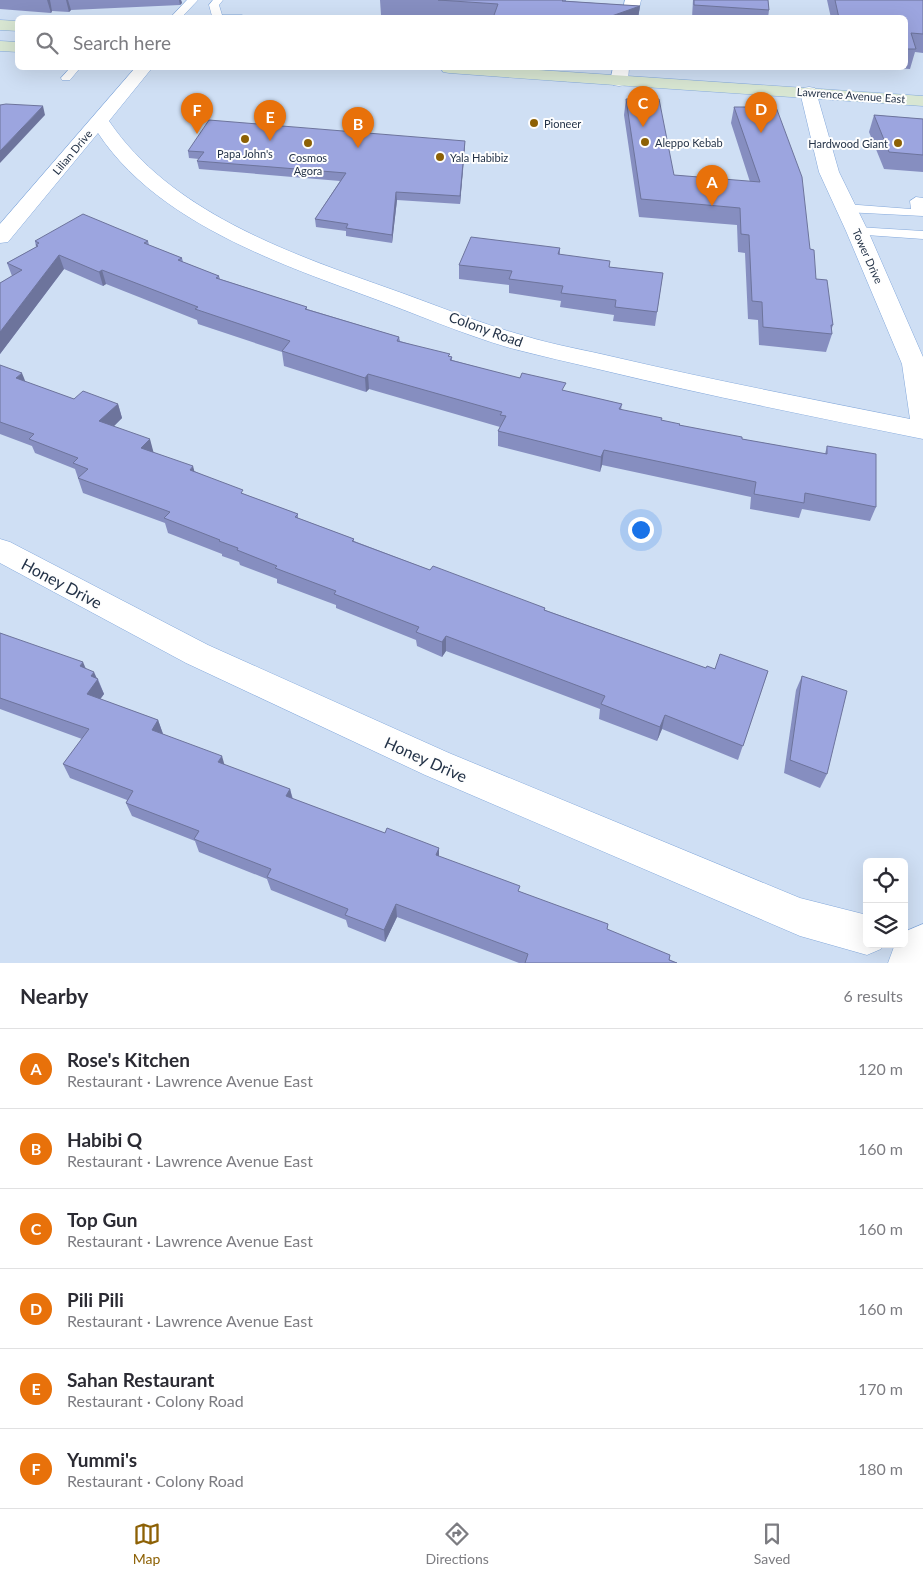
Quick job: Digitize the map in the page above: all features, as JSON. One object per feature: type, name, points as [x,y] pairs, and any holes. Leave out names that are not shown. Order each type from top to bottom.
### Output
[{"type":"main road","points":[[0,25],[15,26]]},
{"type":"main road","points":[[0,46],[15,47]]},
{"type":"main road","name":"Lawrence Avenue East","points":[[507,70],[620,74],[683,86],[810,92],[923,101]]},
{"type":"street","points":[[630,15],[632,0]]},
{"type":"street","name":"Lilian Drive","points":[[0,237],[142,70]]},
{"type":"street","name":"Tower Drive","points":[[810,92],[826,164],[914,364],[923,420]]},
{"type":"street","name":"Colony Road","points":[[98,120],[113,141],[138,168],[180,203],[254,243],[342,278],[517,342],[698,385],[923,430]]},
{"type":"street","name":"Honey Drive","points":[[0,550],[197,654],[437,764],[800,917],[863,935]]},
{"type":"lane","points":[[178,15],[193,0]]},
{"type":"lane","points":[[216,15],[214,5],[218,0]]},
{"type":"lane","points":[[66,78],[73,70]]},
{"type":"lane","points":[[845,208],[921,207],[923,230]]},
{"type":"lane","points":[[857,231],[923,235]]},
{"type":"building","points":[[438,0],[563,0],[640,6],[614,15],[494,15],[498,4]]},
{"type":"building","points":[[694,0],[768,0],[769,10],[694,5]]},
{"type":"building","points":[[835,0],[923,0],[923,34],[911,33],[916,49],[908,49],[908,15],[838,15]]},
{"type":"building","points":[[626,99],[659,99],[674,175],[760,182],[734,107],[776,107],[802,177],[810,249],[814,250],[816,279],[827,280],[833,325],[831,325],[832,334],[763,327],[762,302],[752,301],[749,235],[741,234],[740,208],[641,199]]},
{"type":"building","points":[[0,105],[43,106],[0,151]]},
{"type":"building","points":[[874,115],[923,119],[923,155],[889,152]]},
{"type":"building","points":[[209,120],[465,141],[460,196],[396,192],[392,235],[346,228],[348,224],[315,219],[346,173],[197,161],[204,152],[188,151]]},
{"type":"building","points":[[83,214],[148,241],[144,243],[182,258],[178,260],[219,276],[216,278],[307,307],[305,309],[399,337],[397,341],[450,354],[448,356],[452,357],[450,360],[520,378],[522,373],[566,383],[562,390],[622,404],[619,409],[662,418],[661,420],[679,425],[742,437],[742,439],[827,454],[827,446],[876,454],[876,507],[805,493],[804,503],[754,494],[756,482],[604,450],[601,457],[498,431],[506,416],[500,415],[502,412],[368,374],[365,378],[282,351],[290,341],[195,309],[198,307],[102,270],[99,272],[59,255],[0,332],[0,283],[22,270],[7,263],[38,246],[36,245],[39,243],[35,241]]},
{"type":"building","points":[[471,237],[560,248],[558,254],[610,261],[609,267],[663,273],[657,312],[615,307],[616,300],[561,293],[563,286],[509,279],[512,271],[459,265]]},
{"type":"building","points":[[0,365],[22,373],[16,378],[74,399],[83,391],[118,404],[99,421],[150,439],[141,448],[193,466],[190,470],[243,490],[241,493],[298,514],[295,517],[354,539],[352,541],[430,570],[433,566],[545,608],[544,610],[706,668],[707,666],[715,669],[720,654],[768,671],[743,746],[665,715],[660,727],[601,704],[605,696],[446,636],[442,642],[416,632],[419,627],[334,594],[336,591],[275,568],[277,566],[237,550],[238,548],[164,518],[170,512],[78,478],[88,469],[73,463],[78,458],[29,439],[34,434],[0,422]]},
{"type":"building","points":[[0,633],[83,662],[80,666],[94,672],[91,676],[98,679],[87,694],[158,720],[152,730],[222,756],[218,762],[290,789],[286,796],[385,833],[387,828],[439,848],[436,855],[520,886],[518,891],[608,924],[607,929],[670,955],[669,960],[677,963],[525,963],[528,954],[396,904],[384,930],[345,915],[348,909],[267,877],[271,869],[194,839],[199,831],[126,803],[133,791],[63,764],[89,729],[0,698]]},
{"type":"building","points":[[802,676],[847,691],[827,774],[790,760]]},
{"type":"place","name":"Pioneer","points":[[534,123]]},
{"type":"place","name":"Top Gun","points":[[643,127]]},
{"type":"place","name":"Pili Pili","points":[[761,133]]},
{"type":"place","name":"Yummi's","points":[[197,134]]},
{"type":"place","name":"Papa John's","points":[[245,139]]},
{"type":"place","name":"Sahan Restaurant","points":[[270,141]]},
{"type":"place","name":"Aleppo Kebab","points":[[645,142]]},
{"type":"place","name":"Cosmos Agora","points":[[308,143]]},
{"type":"place","name":"Hardwood Giant","points":[[898,143]]},
{"type":"place","name":"Habibi Q","points":[[358,148]]},
{"type":"place","name":"Yala Habibiz","points":[[440,157]]},
{"type":"place","name":"Rose's Kitchen","points":[[712,206]]}]
